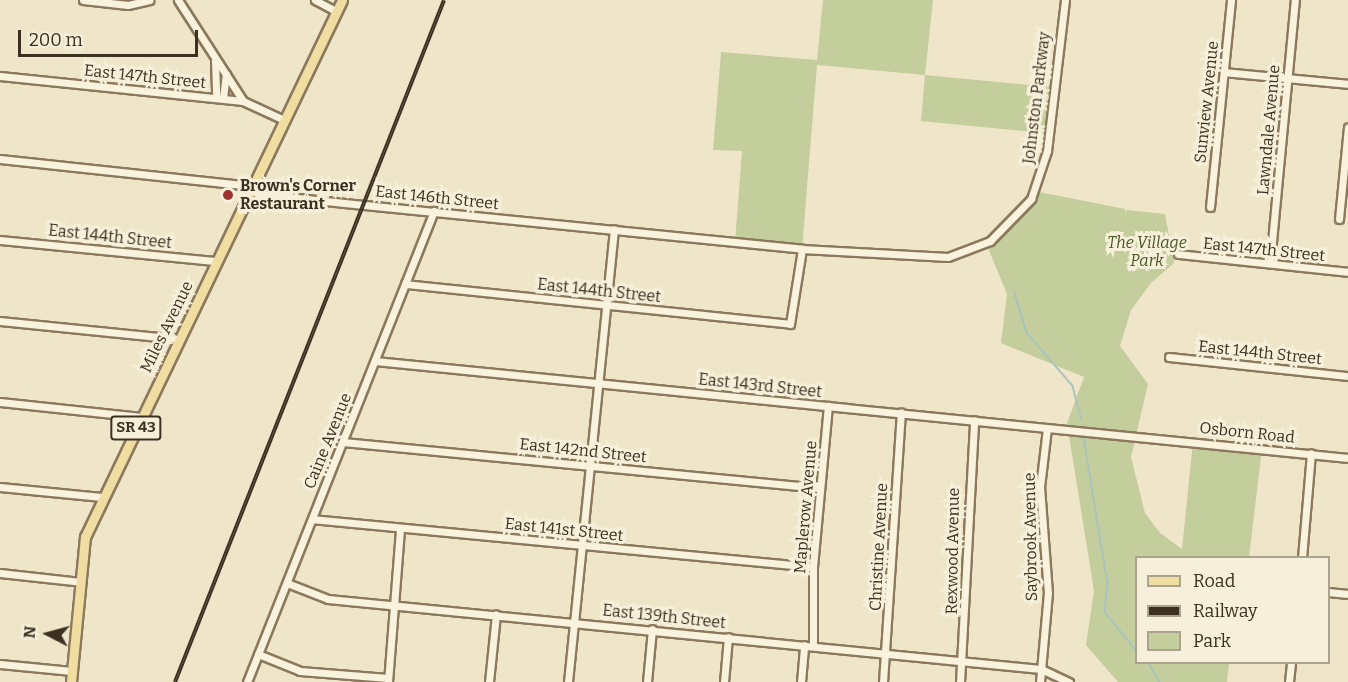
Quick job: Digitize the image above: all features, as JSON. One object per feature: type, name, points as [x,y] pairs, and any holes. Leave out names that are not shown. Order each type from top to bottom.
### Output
[{"type":"main road","name":"Miles Avenue","points":[[71,682],[85,537],[177,339],[342,0]]},
{"type":"street","points":[[83,0],[128,5],[149,0]]},
{"type":"street","points":[[178,0],[215,61],[243,100]]},
{"type":"street","points":[[315,0],[336,10]]},
{"type":"street","name":"Johnston Parkway","points":[[802,249],[948,257],[990,240],[1009,226],[1030,199],[1047,151],[1065,0]]},
{"type":"street","name":"Sunview Avenue","points":[[1210,207],[1231,0]]},
{"type":"street","name":"Lawndale Avenue","points":[[1270,263],[1295,0]]},
{"type":"street","points":[[215,61],[219,98]]},
{"type":"street","points":[[1224,72],[1348,84]]},
{"type":"street","points":[[219,98],[226,74]]},
{"type":"street","name":"East 147th Street","points":[[0,76],[243,100],[284,120]]},
{"type":"street","points":[[1340,219],[1348,127]]},
{"type":"street","name":"East 146th Street","points":[[0,159],[434,211],[802,249]]},
{"type":"street","name":"Caine Avenue","points":[[248,682],[434,211]]},
{"type":"street","points":[[568,682],[614,229]]},
{"type":"street","name":"East 144th Street","points":[[0,240],[216,261]]},
{"type":"street","name":"East 144th Street","points":[[405,284],[790,324],[802,249]]},
{"type":"street","name":"East 147th Street","points":[[1178,254],[1348,272]]},
{"type":"street","points":[[0,321],[177,339]]},
{"type":"street","name":"East 144th Street","points":[[1169,357],[1348,376]]},
{"type":"street","name":"East 143rd Street","points":[[375,361],[1143,437]]},
{"type":"street","points":[[0,402],[141,417]]},
{"type":"street","name":"Maplerow Avenue","points":[[813,646],[813,567],[828,406]]},
{"type":"street","name":"Christine Avenue","points":[[883,682],[902,413]]},
{"type":"street","name":"Rexwood Avenue","points":[[960,682],[974,420]]},
{"type":"street","name":"Saybrook Avenue","points":[[1040,682],[1048,593],[1040,487],[1047,428]]},
{"type":"street","name":"Osborn Road","points":[[1143,437],[1348,458]]},
{"type":"street","name":"East 142nd Street","points":[[343,442],[820,488]]},
{"type":"street","points":[[1302,556],[1311,453]]},
{"type":"street","points":[[0,487],[102,497]]},
{"type":"street","name":"East 141st Street","points":[[312,519],[813,567]]},
{"type":"street","points":[[258,654],[300,671],[388,680],[400,528]]},
{"type":"street","points":[[0,573],[81,582]]},
{"type":"street","name":"East 139th Street","points":[[287,583],[328,598],[1041,669],[1068,682]]},
{"type":"street","points":[[1330,592],[1348,594]]},
{"type":"street","points":[[489,682],[496,614]]},
{"type":"street","points":[[647,682],[651,629]]},
{"type":"street","points":[[724,682],[728,637]]},
{"type":"street","points":[[801,682],[804,645]]},
{"type":"street","points":[[0,663],[72,671]]},
{"type":"street","points":[[1289,682],[1291,664]]},
{"type":"green space","points":[[823,0],[933,0],[925,75],[817,65],[802,249],[735,242],[742,151],[713,150],[721,52],[817,60]]},
{"type":"green space","points":[[925,75],[1049,87],[1044,133],[921,121]]},
{"type":"green space","name":"The Village Park","points":[[1034,191],[1125,209],[1125,216],[1126,210],[1165,214],[1174,263],[1151,283],[1131,310],[1120,346],[1148,384],[1131,457],[1145,513],[1160,533],[1182,549],[1193,442],[1262,449],[1249,556],[1135,556],[1135,664],[1229,664],[1227,682],[1118,682],[1086,645],[1094,591],[1067,423],[1084,377],[1001,343],[1007,294],[986,243]]},
{"type":"waterway","points":[[1014,290],[1027,333],[1073,386],[1081,419]]},
{"type":"waterway","points":[[1084,438],[1108,584],[1105,612],[1135,649]]},
{"type":"waterway","points":[[1149,664],[1160,682]]},
{"type":"railway","points":[[175,682],[444,0]]},
{"type":"place","name":"Brown's Corner Restaurant","points":[[228,195]]}]
